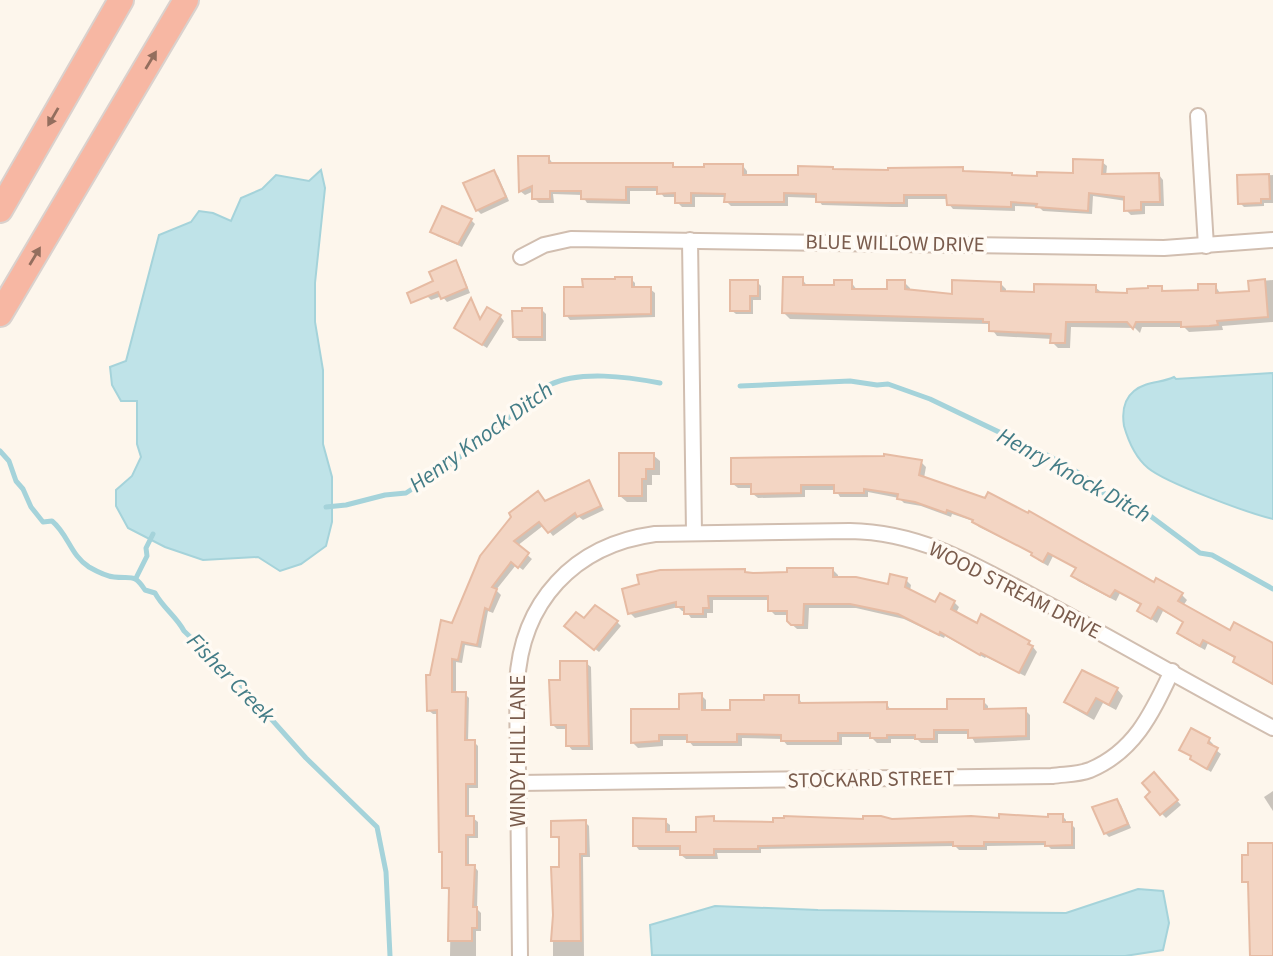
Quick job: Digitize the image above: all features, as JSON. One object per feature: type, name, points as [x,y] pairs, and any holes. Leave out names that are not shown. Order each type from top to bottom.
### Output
[{"type":"highway","points":[[0,210],[121,0]]},
{"type":"highway","points":[[0,314],[186,0]]},
{"type":"street","points":[[1198,116],[1206,246]]},
{"type":"street","name":"BLUE WILLOW DRIVE","points":[[521,257],[544,244],[571,239],[1101,247],[1206,246],[1273,240]]},
{"type":"street","points":[[690,240],[694,533]]},
{"type":"street","name":"WOOD STREAM DRIVE","points":[[694,533],[867,531],[910,538],[957,556],[1172,671],[1273,729]]},
{"type":"street","name":"WINDY HILL LANE","points":[[520,956],[518,663],[527,628],[548,592],[573,566],[604,547],[637,536],[694,533]]},
{"type":"street","name":"STOCKARD STREET","points":[[518,783],[1073,774],[1106,762],[1136,738],[1152,713],[1172,671]]},
{"type":"water","points":[[321,170],[325,188],[315,283],[315,322],[323,370],[323,444],[332,477],[332,522],[326,546],[301,564],[280,571],[258,557],[203,560],[165,547],[128,528],[116,506],[116,490],[132,476],[141,457],[137,444],[137,401],[121,401],[112,385],[110,367],[126,361],[159,235],[191,222],[199,211],[213,213],[231,221],[241,198],[262,189],[276,175],[309,181]]},
{"type":"water","points":[[1273,373],[1273,519],[1227,504],[1158,474],[1148,468],[1133,448],[1124,426],[1124,411],[1128,398],[1139,388],[1174,377]]},
{"type":"water","points":[[1138,889],[1163,891],[1169,923],[1163,950],[1125,956],[652,955],[650,925],[715,906],[1066,913]]},
{"type":"building","points":[[518,156],[549,156],[549,163],[673,163],[673,167],[743,164],[743,175],[798,175],[798,166],[888,170],[963,167],[963,171],[1037,176],[1037,172],[1073,173],[1073,159],[1103,160],[1102,174],[1159,173],[1160,202],[1141,202],[1141,210],[1124,211],[1124,197],[1089,193],[1088,211],[1011,202],[1011,207],[947,205],[946,195],[904,195],[904,203],[886,203],[816,202],[816,194],[784,193],[784,202],[724,202],[725,194],[691,193],[691,203],[675,203],[675,193],[657,194],[657,187],[626,187],[626,200],[581,199],[581,191],[550,191],[550,199],[532,199],[532,186],[519,192]]},
{"type":"building","points":[[494,170],[506,197],[476,211],[463,183]]},
{"type":"building","points":[[1269,174],[1270,199],[1261,199],[1261,203],[1238,204],[1237,175]]},
{"type":"building","points":[[442,206],[472,219],[458,244],[430,232]]},
{"type":"building","points":[[456,260],[467,288],[441,299],[438,292],[411,303],[407,293],[433,281],[429,272]]},
{"type":"building","points":[[632,277],[632,287],[651,287],[651,314],[564,316],[564,287],[583,287],[582,279]]},
{"type":"building","points":[[783,277],[803,277],[803,285],[834,285],[834,280],[852,280],[852,289],[887,289],[887,280],[905,280],[905,289],[952,294],[952,280],[1001,282],[1001,291],[1034,292],[1034,284],[1096,285],[1096,292],[1127,293],[1127,289],[1148,286],[1162,286],[1162,291],[1198,290],[1198,284],[1216,284],[1216,293],[1249,291],[1248,281],[1265,279],[1268,317],[1217,321],[1218,325],[1209,326],[1181,327],[1181,322],[1136,322],[1133,329],[1127,322],[1066,322],[1065,343],[1050,343],[1051,334],[989,331],[989,322],[983,322],[983,319],[782,313]]},
{"type":"building","points":[[730,280],[758,280],[758,296],[750,296],[750,311],[730,311]]},
{"type":"building","points":[[471,298],[480,319],[487,307],[501,315],[482,345],[454,328]]},
{"type":"building","points":[[522,308],[542,308],[542,337],[513,337],[512,311],[522,311]]},
{"type":"building","points":[[619,453],[654,453],[654,469],[646,469],[646,479],[642,479],[642,496],[619,496]]},
{"type":"building","points":[[884,454],[922,460],[919,475],[985,498],[988,492],[1028,513],[1029,511],[1154,582],[1156,578],[1183,593],[1178,601],[1230,630],[1234,622],[1273,643],[1273,684],[1233,662],[1235,657],[1203,640],[1200,646],[1177,633],[1183,622],[1158,607],[1151,619],[1137,611],[1141,604],[1115,590],[1110,597],[1071,576],[1076,568],[1048,553],[1043,562],[1031,555],[1032,553],[972,522],[973,520],[947,510],[946,513],[897,499],[898,494],[864,489],[864,493],[834,493],[834,485],[801,485],[801,493],[751,494],[751,484],[731,484],[731,458]]},
{"type":"building","points":[[589,480],[601,506],[577,517],[575,513],[548,533],[539,522],[514,541],[529,553],[518,568],[511,562],[492,587],[497,589],[489,610],[485,608],[477,645],[462,642],[458,660],[452,659],[452,692],[466,692],[465,740],[475,740],[475,784],[466,784],[466,816],[474,816],[474,835],[466,835],[466,865],[475,865],[473,907],[477,907],[477,928],[472,928],[472,941],[448,941],[449,888],[442,888],[442,852],[439,852],[437,710],[427,711],[426,675],[430,675],[441,620],[452,623],[480,556],[511,517],[509,513],[538,491],[545,501]]},
{"type":"building","points":[[787,568],[833,568],[833,577],[856,577],[888,584],[890,574],[907,578],[905,587],[935,602],[940,593],[955,601],[951,609],[977,623],[981,614],[1030,641],[1028,644],[1033,646],[1019,673],[940,632],[939,635],[898,614],[850,604],[804,604],[803,625],[791,625],[787,621],[787,611],[768,611],[768,596],[708,596],[709,608],[703,608],[703,614],[684,614],[684,607],[676,607],[676,602],[628,614],[622,589],[639,584],[637,575],[660,570],[745,569],[745,572],[753,573],[787,572]]},
{"type":"building","points":[[595,605],[618,621],[594,650],[564,626],[576,612],[584,618]]},
{"type":"building","points":[[560,661],[587,661],[589,746],[566,746],[566,725],[551,725],[549,680],[560,680]]},
{"type":"building","points":[[1082,670],[1118,688],[1109,705],[1096,698],[1087,714],[1064,702]]},
{"type":"building","points":[[702,693],[702,710],[730,710],[730,700],[764,700],[764,695],[799,695],[799,703],[887,702],[887,709],[947,709],[947,699],[984,699],[984,709],[1026,708],[1026,736],[968,738],[968,730],[934,730],[934,739],[915,739],[915,735],[870,738],[870,733],[838,733],[838,741],[781,741],[781,735],[737,734],[737,742],[687,742],[687,735],[659,735],[659,741],[631,743],[631,709],[679,709],[679,694]]},
{"type":"building","points":[[1191,728],[1210,738],[1208,743],[1218,748],[1207,769],[1179,750]]},
{"type":"building","points":[[1154,772],[1178,800],[1160,815],[1145,797],[1150,792],[1142,783]]},
{"type":"building","points":[[1117,799],[1128,824],[1104,834],[1092,807]]},
{"type":"building","points":[[999,814],[1048,817],[1048,814],[1063,814],[1063,822],[1072,822],[1072,845],[984,842],[984,846],[953,846],[953,842],[758,846],[758,849],[714,849],[714,855],[680,855],[680,846],[633,846],[633,818],[666,819],[666,832],[696,832],[696,817],[714,816],[714,821],[773,822],[773,818],[784,816],[863,819],[863,816],[881,816],[892,819],[971,816],[999,818]]},
{"type":"building","points":[[586,820],[586,854],[580,854],[581,941],[551,941],[551,867],[559,867],[559,837],[551,837],[551,821]]},
{"type":"building","points":[[1248,843],[1273,843],[1273,956],[1250,956],[1248,882],[1242,882],[1242,855],[1248,855]]},
{"type":"waterway","name":"Henry Knock Ditch","points":[[326,507],[406,493],[451,464],[549,385],[561,380],[604,376],[660,383]]},
{"type":"waterway","name":"Henry Knock Ditch","points":[[740,386],[850,381],[888,384],[930,399],[1047,455],[1084,476],[1113,501],[1141,509],[1200,553],[1212,555],[1273,589]]},
{"type":"waterway","name":"Fisher Creek","points":[[0,451],[9,461],[16,481],[31,507],[43,522],[52,521],[57,526],[83,562],[107,576],[135,579],[145,590],[155,593],[184,631],[240,684],[306,758],[377,827],[386,872],[390,956]]},
{"type":"waterway","name":"Henry Knock Ditch","points":[[136,578],[147,556],[146,548],[153,534]]}]
